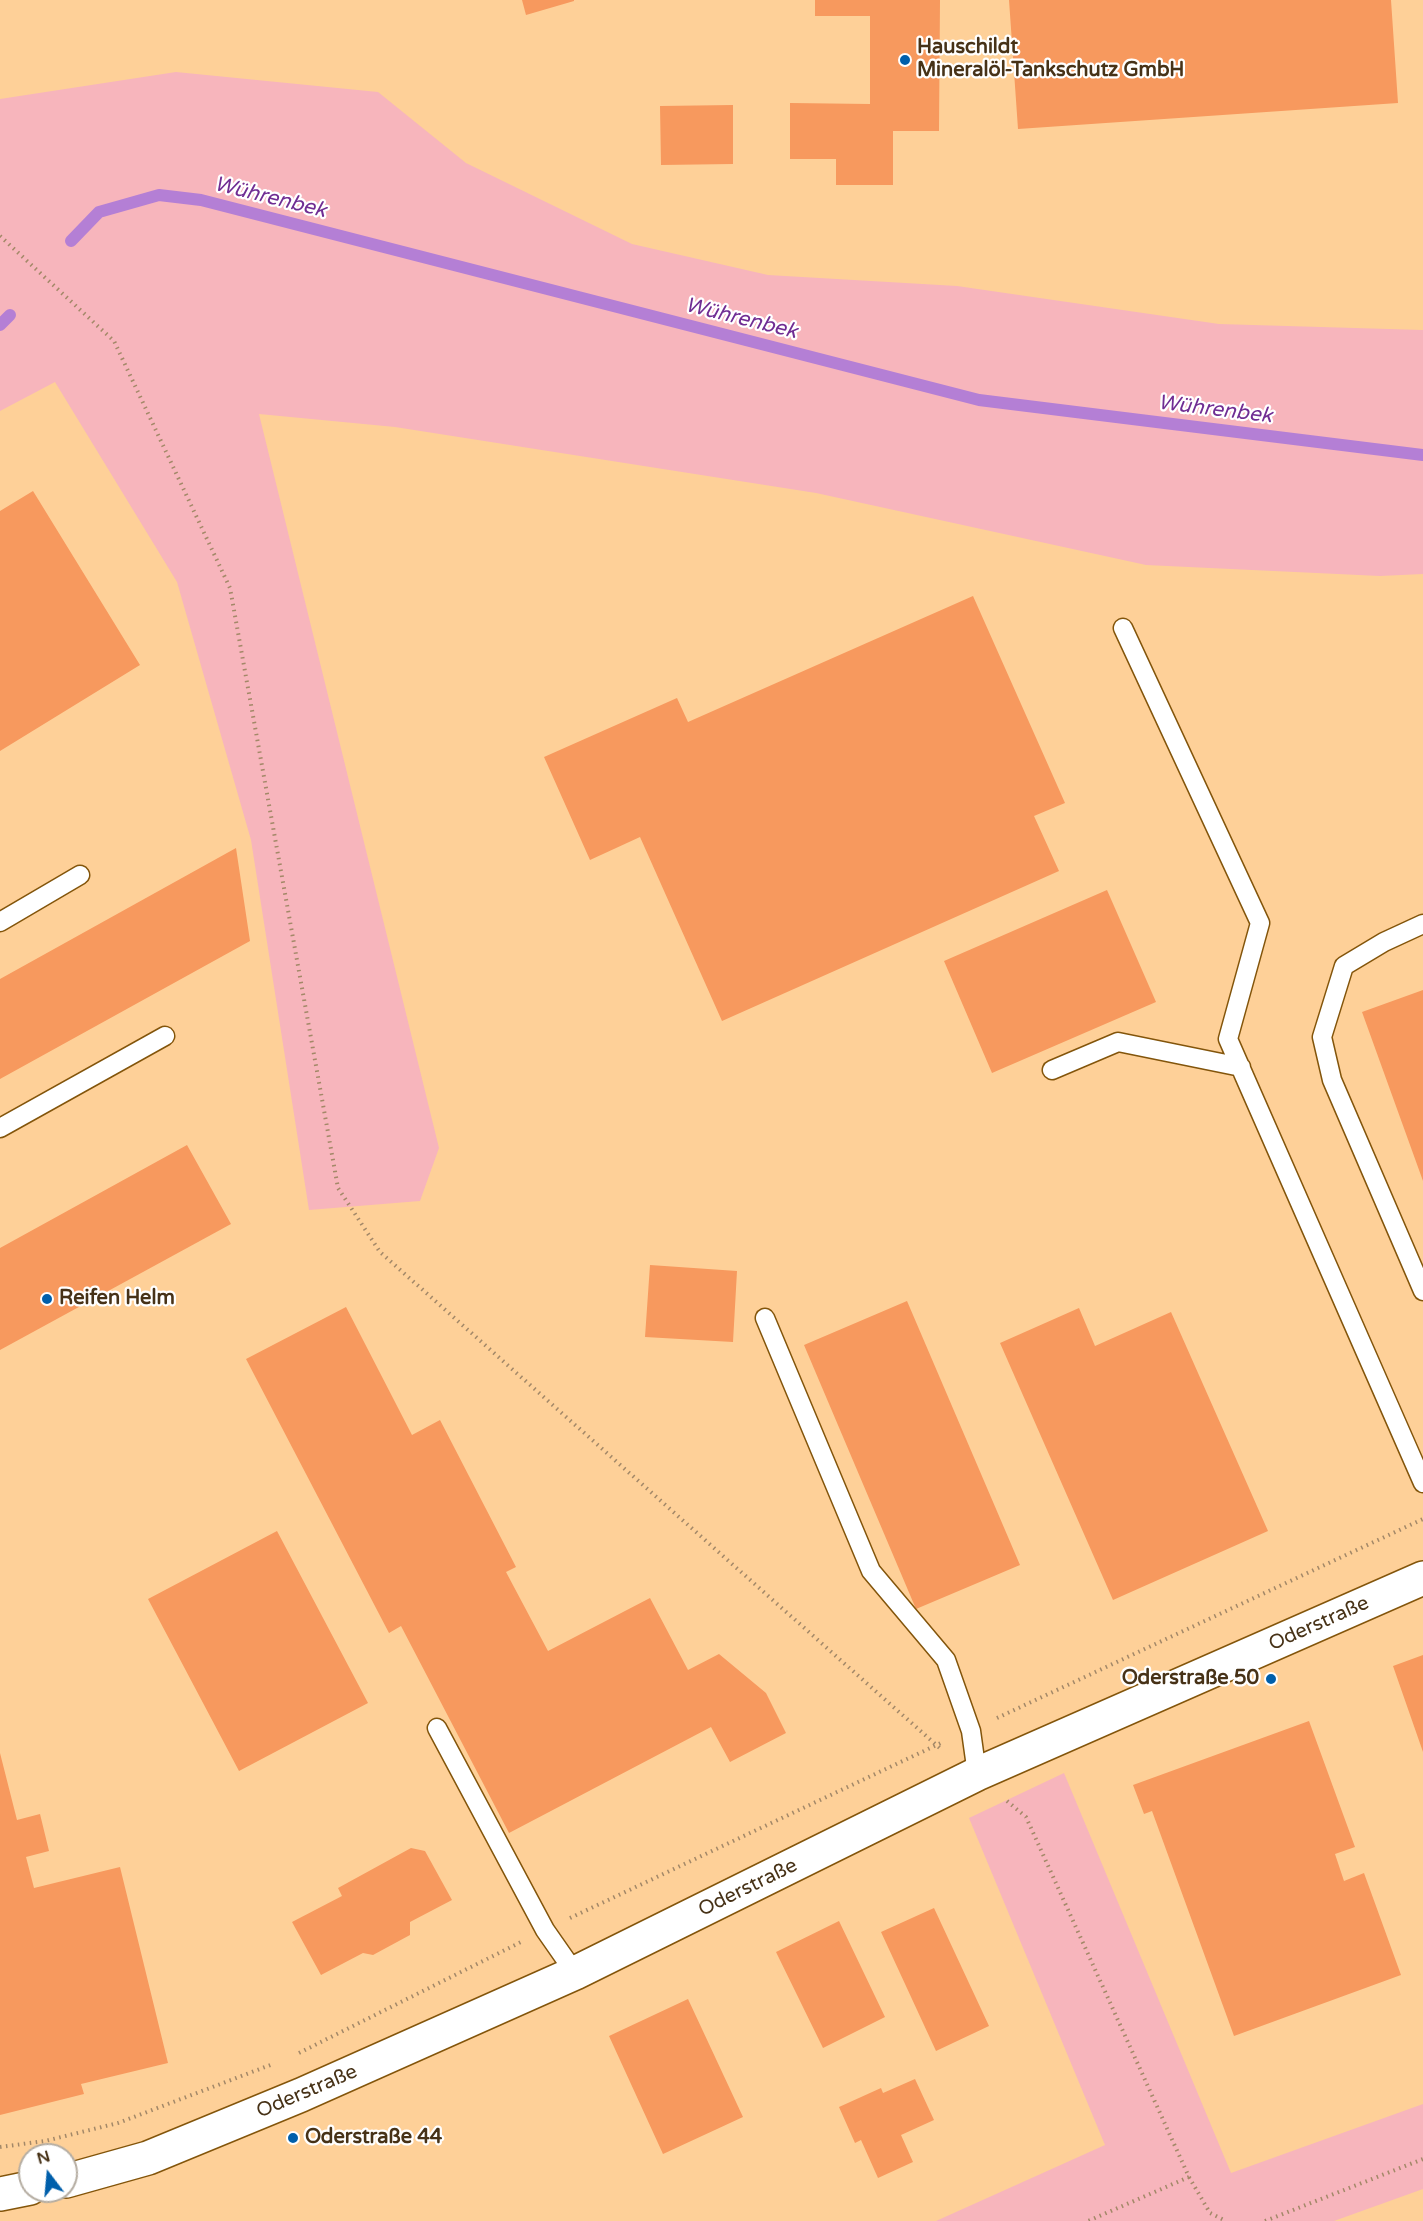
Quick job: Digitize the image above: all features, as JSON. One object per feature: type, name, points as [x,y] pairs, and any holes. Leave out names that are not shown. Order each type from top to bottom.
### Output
[{"type":"street","name":"Oderstraße","points":[[78,2178],[148,2158],[301,2095],[575,1973],[977,1774],[1423,1578]]},
{"type":"street","points":[[0,2194],[18,2190]]},
{"type":"lane","points":[[1123,628],[1260,923],[1228,1039],[1423,1483]]},
{"type":"lane","points":[[0,922],[80,875]]},
{"type":"lane","points":[[1423,924],[1384,942],[1344,966],[1322,1037],[1332,1080],[1423,1291]]},
{"type":"lane","points":[[0,1128],[165,1036]]},
{"type":"lane","points":[[1052,1070],[1118,1042],[1241,1067]]},
{"type":"lane","points":[[765,1318],[871,1571],[946,1660],[971,1731],[977,1774]]},
{"type":"lane","points":[[437,1728],[545,1930],[575,1973]]},
{"type":"path","points":[[0,236],[114,341],[230,588],[338,1188],[380,1252],[934,1745],[977,1774],[1026,1817],[1189,2177],[1210,2213],[1226,2221]]},
{"type":"path","points":[[293,2056],[545,1930],[934,1745],[971,1731],[1423,1519]]},
{"type":"path","points":[[0,2147],[45,2140],[118,2123],[275,2064]]},
{"type":"path","points":[[1265,2221],[1423,2159]]},
{"type":"path","points":[[1088,2221],[1189,2177]]},
{"type":"shaded area","points":[[0,0],[1423,0],[1423,2221],[0,2221]]},
{"type":"shaded area","points":[[176,72],[378,92],[466,163],[632,244],[768,275],[957,286],[1219,324],[1423,330],[1423,574],[1380,576],[1146,565],[816,493],[395,427],[259,414],[439,1148],[420,1201],[309,1210],[251,840],[177,582],[55,382],[0,411],[0,99]]},
{"type":"shaded area","points":[[1064,1773],[1231,2173],[1423,2104],[1423,2189],[1334,2221],[936,2221],[1105,2145],[969,1818]]},
{"type":"building","points":[[522,0],[574,0],[574,1],[526,15]]},
{"type":"building","points":[[815,0],[940,0],[939,131],[893,131],[893,185],[836,185],[836,159],[790,159],[790,103],[870,104],[870,16],[815,16]]},
{"type":"building","points":[[1009,0],[1391,0],[1398,103],[1018,129]]},
{"type":"building","points":[[733,105],[733,164],[661,165],[660,106]]},
{"type":"building","points":[[33,491],[140,665],[0,751],[0,511]]},
{"type":"building","points":[[973,596],[1065,803],[1034,816],[1059,871],[722,1021],[640,837],[590,860],[544,757],[677,698],[688,722]]},
{"type":"building","points":[[236,848],[250,941],[0,1079],[0,979]]},
{"type":"building","points":[[1107,890],[1156,1002],[992,1073],[944,961]]},
{"type":"building","points":[[1423,990],[1423,1181],[1362,1012]]},
{"type":"building","name":"Reifen Helm","points":[[187,1145],[231,1224],[0,1350],[0,1248]]},
{"type":"building","points":[[650,1265],[737,1271],[733,1342],[645,1337]]},
{"type":"building","points":[[907,1301],[1020,1565],[916,1609],[804,1345]]},
{"type":"building","points":[[346,1307],[412,1435],[440,1420],[516,1567],[506,1572],[548,1651],[650,1598],[688,1670],[719,1654],[766,1693],[786,1733],[730,1762],[711,1727],[509,1833],[401,1626],[389,1633],[246,1359]]},
{"type":"building","points":[[1079,1308],[1095,1346],[1171,1312],[1268,1531],[1113,1600],[1000,1343]]},
{"type":"building","points":[[277,1531],[368,1703],[239,1771],[148,1599]]},
{"type":"building","points":[[1423,1655],[1423,1752],[1393,1666]]},
{"type":"building","points":[[1309,1721],[1355,1847],[1335,1854],[1344,1881],[1364,1873],[1401,1975],[1234,2036],[1152,1811],[1144,1814],[1133,1785]]},
{"type":"building","points":[[0,1753],[17,1820],[40,1814],[49,1851],[26,1857],[34,1888],[120,1867],[168,2063],[81,2084],[84,2094],[0,2115]]},
{"type":"building","points":[[411,1848],[425,1851],[452,1900],[410,1922],[410,1935],[373,1955],[363,1953],[321,1975],[292,1922],[342,1896],[338,1888]]},
{"type":"building","points":[[934,1908],[989,2026],[936,2051],[881,1932]]},
{"type":"building","points":[[839,1921],[885,2017],[823,2048],[776,1952]]},
{"type":"building","points":[[688,1999],[743,2117],[663,2154],[609,2036]]},
{"type":"building","points":[[915,2079],[934,2120],[901,2135],[913,2162],[878,2178],[861,2140],[855,2143],[839,2107],[881,2088],[883,2093]]},
{"type":"waterway","name":"Wührenbek","points":[[71,241],[99,212],[159,195],[201,200],[979,400],[1423,455]]},
{"type":"waterway","name":"Wührenbek","points":[[0,325],[10,315]]},
{"type":"place","name":"Hauschildt Mineralöl-Tankschutz GmbH","points":[[905,60]]},
{"type":"place","name":"Reifen Helm","points":[[47,1299]]},
{"type":"place","name":"Oderstraße 50","points":[[1271,1679]]},
{"type":"place","name":"Oderstraße 44","points":[[293,2138]]}]
